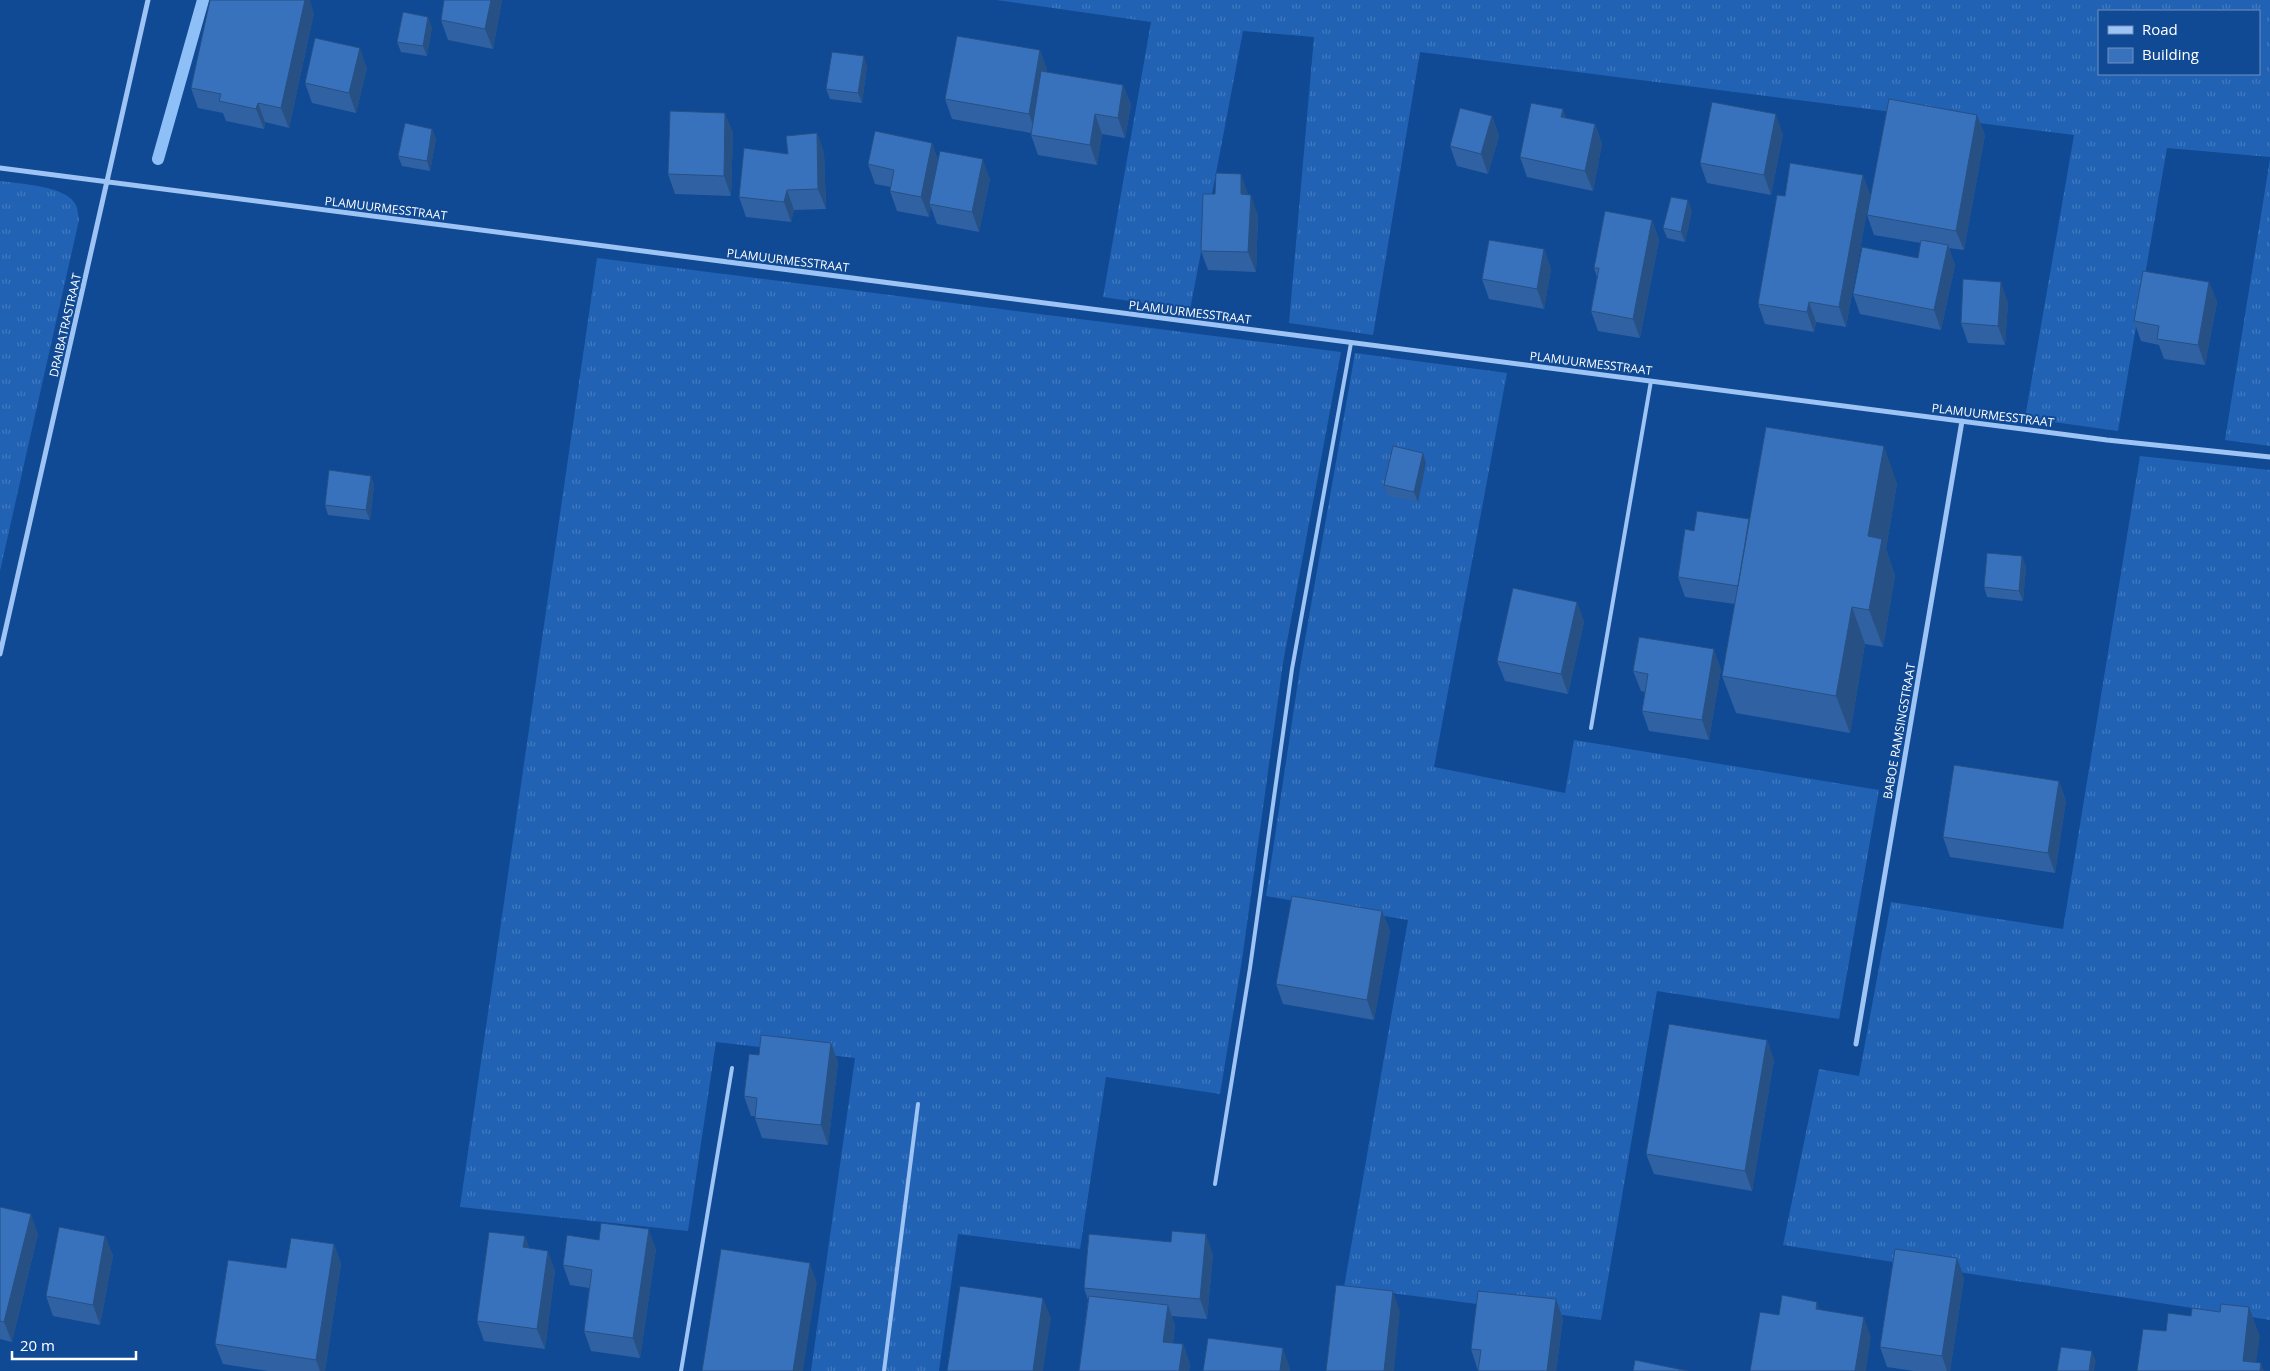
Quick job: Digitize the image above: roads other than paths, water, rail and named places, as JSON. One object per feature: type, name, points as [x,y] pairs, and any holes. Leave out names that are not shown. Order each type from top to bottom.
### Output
[{"type":"street","name":"DRAIBATRASTRAAT","points":[[0,654],[148,0]]},
{"type":"street","name":"PLAMUURMESSTRAAT","points":[[0,168],[1962,421],[2270,457]]},
{"type":"street","name":"BABOE RAMSINGSTRAAT","points":[[1856,1044],[1962,421]]},
{"type":"lane","points":[[1215,1184],[1250,968],[1292,669],[1351,343]]},
{"type":"lane","points":[[1592,728],[1651,381]]},
{"type":"lane","points":[[681,1371],[732,1068]]},
{"type":"lane","points":[[884,1371],[918,1104]]},
{"type":"waterway","points":[[158,159],[203,0]]}]
